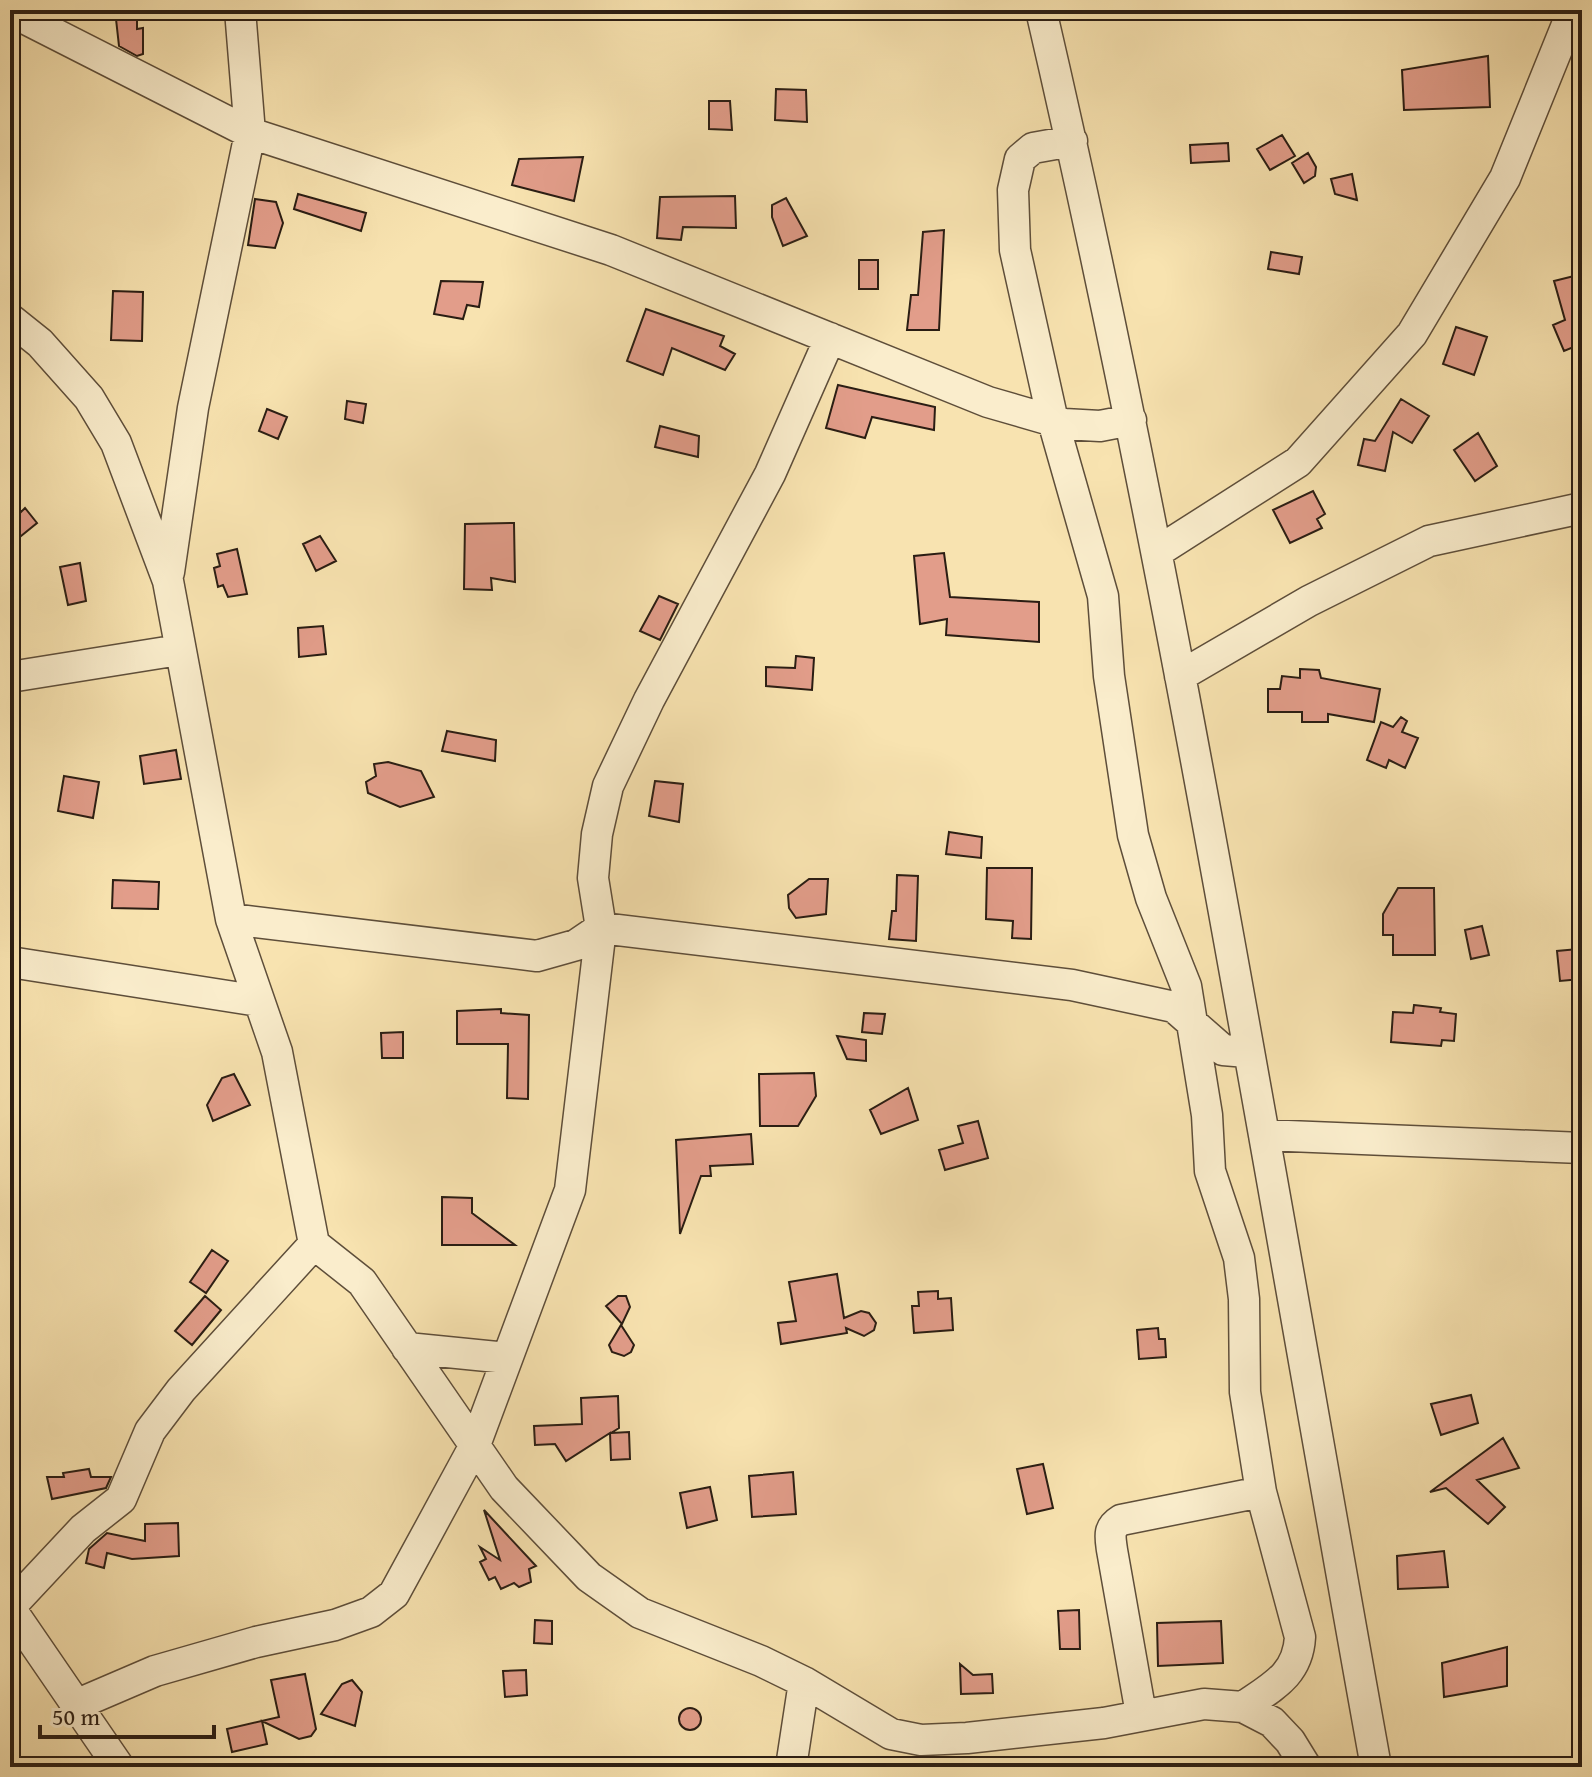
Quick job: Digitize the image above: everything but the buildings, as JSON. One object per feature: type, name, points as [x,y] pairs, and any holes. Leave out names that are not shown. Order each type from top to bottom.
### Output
[{"type":"street","points":[[168,581],[193,408],[250,133],[240,10]]},
{"type":"street","points":[[1041,10],[1072,141],[1157,552],[1376,1767]]},
{"type":"street","points":[[1157,552],[1298,462],[1412,334],[1505,178],[1573,10]]},
{"type":"street","points":[[10,11],[250,133],[611,250],[988,402],[1053,421],[1100,426],[1131,420]]},
{"type":"street","points":[[1072,141],[1033,148],[1020,159],[1013,190],[1015,250],[1053,421],[1103,596],[1109,676],[1133,835],[1151,898],[1180,964],[1207,1115],[1210,1171],[1239,1258],[1244,1299],[1245,1392],[1261,1492],[1297,1625],[1299,1656],[1290,1671],[1243,1707]]},
{"type":"street","points":[[10,319],[40,343],[89,398],[116,443],[168,581],[231,919],[277,1052],[314,1244],[362,1282],[504,1488],[589,1577],[640,1613],[804,1682],[891,1734],[921,1740],[1104,1723],[1204,1704],[1243,1707],[1272,1722],[1290,1741],[1306,1767]]},
{"type":"street","points":[[78,1704],[155,1671],[226,1650],[335,1625],[371,1612],[394,1594],[475,1445],[570,1190],[601,928],[593,878],[597,834],[608,786],[649,700],[770,474],[830,338]]},
{"type":"street","points":[[1180,676],[1309,601],[1429,541],[1582,508]]},
{"type":"street","points":[[10,677],[179,650]]},
{"type":"street","points":[[231,919],[537,956],[576,945],[601,928],[1072,985],[1174,1007],[1191,1019],[1206,1039],[1223,1050],[1247,1052]]},
{"type":"street","points":[[10,962],[259,1001]]},
{"type":"street","points":[[1264,1135],[1582,1148]]},
{"type":"street","points":[[119,1767],[10,1608],[83,1529],[121,1499],[150,1431],[181,1390],[314,1244]]},
{"type":"street","points":[[407,1348],[507,1358]]},
{"type":"street","points":[[1141,1714],[1112,1550],[1110,1532],[1113,1525],[1121,1520],[1261,1492]]},
{"type":"street","points":[[791,1767],[804,1682]]}]
